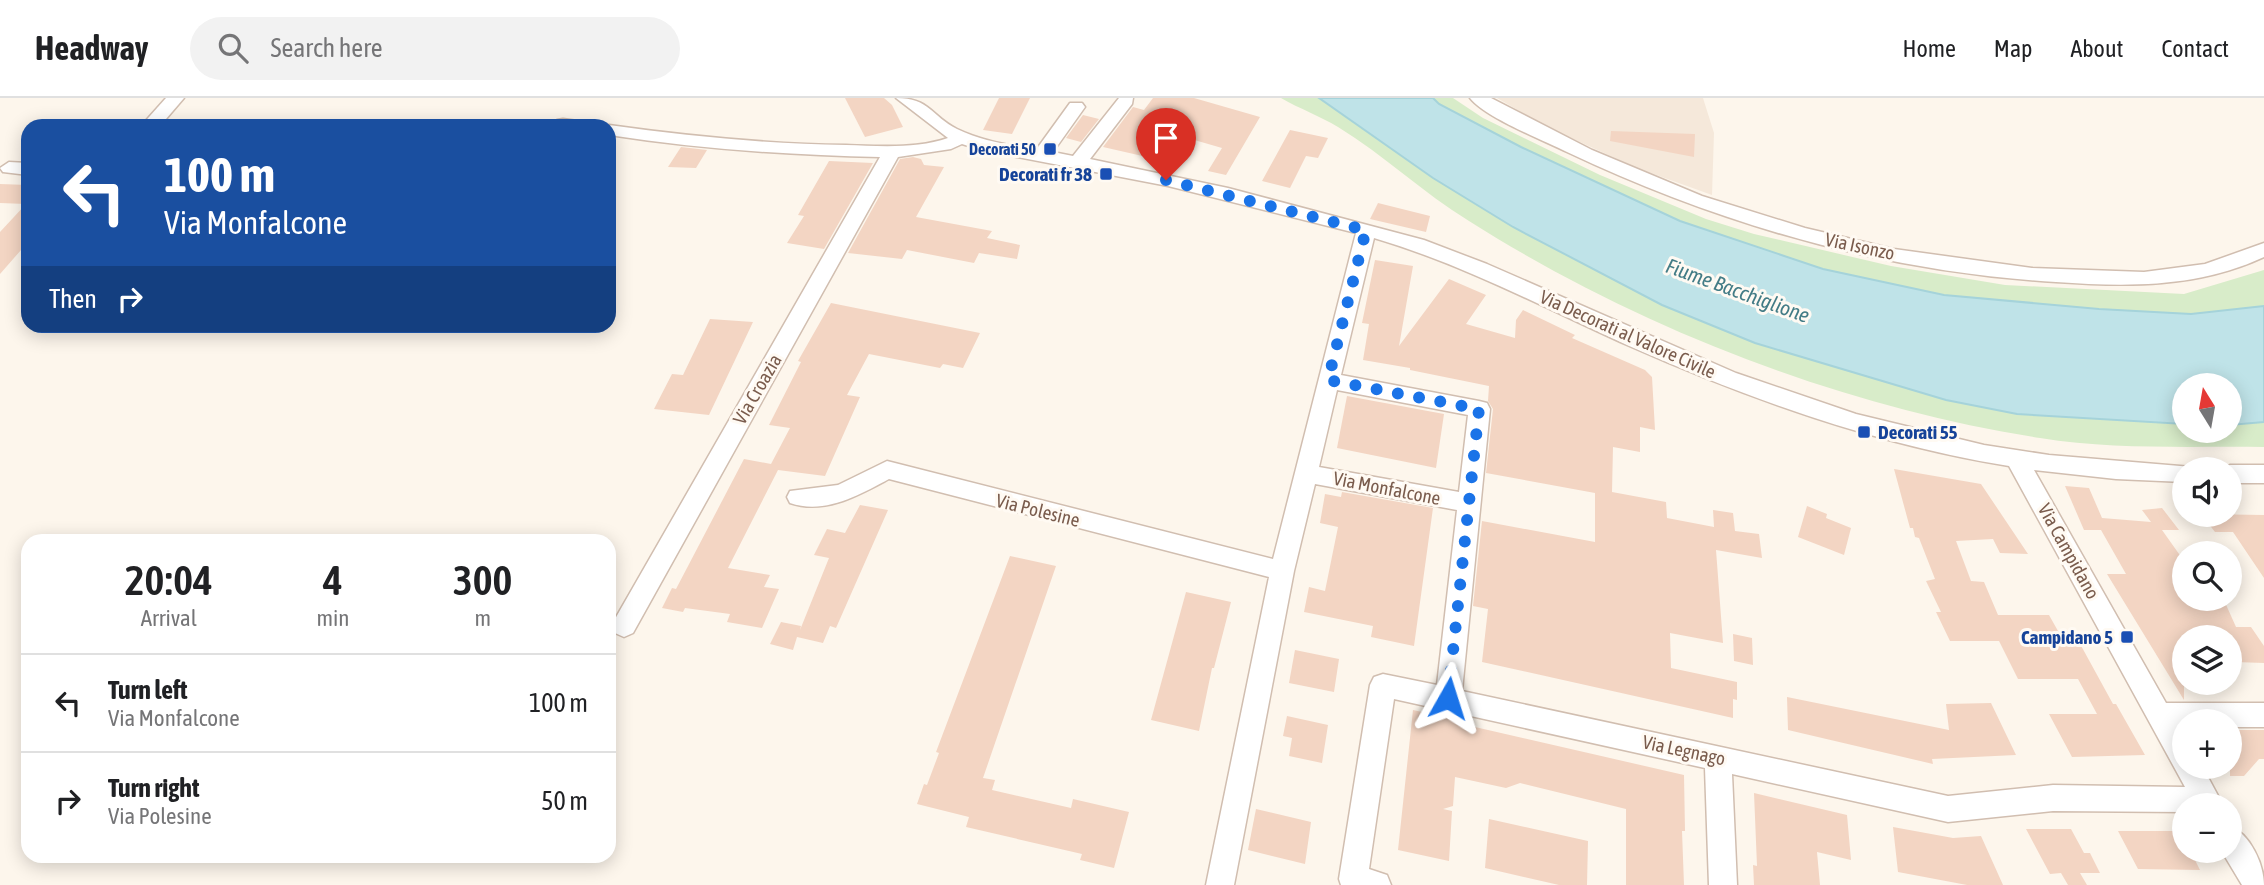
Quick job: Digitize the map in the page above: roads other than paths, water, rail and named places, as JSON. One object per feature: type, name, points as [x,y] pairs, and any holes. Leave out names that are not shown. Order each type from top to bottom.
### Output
[{"type":"street","points":[[156,119],[175,98]]},
{"type":"street","name":"Via Decorati al Valore Civile","points":[[905,98],[933,122],[981,145],[1211,189],[1366,230],[1462,261],[1666,353],[1774,395],[1934,444],[2018,461],[2081,468],[2172,472]]},
{"type":"street","name":"Via Isonzo","points":[[1479,98],[1509,116],[1610,165],[1699,202],[1773,226],[1890,253],[2011,272],[2103,278],[2181,275],[2241,260],[2264,249]]},
{"type":"street","points":[[1077,163],[1126,100]]},
{"type":"street","points":[[1041,156],[1076,107]]},
{"type":"street","points":[[616,131],[747,147],[892,152],[950,144],[960,137]]},
{"type":"street","name":"Via Croazia","points":[[624,626],[892,152]]},
{"type":"street","points":[[9,168],[21,169]]},
{"type":"street","points":[[1220,885],[1282,571],[1366,230]]},
{"type":"street","name":"Via Monfalcone","points":[[1328,380],[1479,409],[1448,698]]},
{"type":"street","name":"Via Campidano","points":[[2018,461],[2172,738]]},
{"type":"street","name":"Via Polesine","points":[[798,497],[842,494],[892,470],[1282,571]]},
{"type":"street","name":"Via Monfalcone","points":[[1305,473],[1469,503]]},
{"type":"street","points":[[2242,474],[2264,474]]},
{"type":"street","name":"Via Legnago","points":[[1377,885],[1353,879],[1383,685],[1948,809],[2053,797],[2172,801]]},
{"type":"street","points":[[2160,715],[2264,715]]},
{"type":"street","points":[[1718,757],[1723,885]]},
{"type":"street","points":[[2242,859],[2258,885]]},
{"type":"water","name":"Fiume Bacchiglione","points":[[1319,98],[1433,98],[1439,104],[1521,147],[1680,221],[1823,269],[1944,295],[2099,309],[2191,314],[2264,306],[2264,422],[2242,424],[2242,373],[2172,373],[2172,423],[2017,414],[1946,400],[1755,343],[1662,305],[1513,227],[1433,178]]},
{"type":"place","name":"Decorati 50","points":[[1050,149]]},
{"type":"place","name":"Decorati fr 38","points":[[1106,174]]},
{"type":"place","name":"Decorati 55","points":[[1864,432]]},
{"type":"place","name":"Campidano 5","points":[[2127,637]]}]
